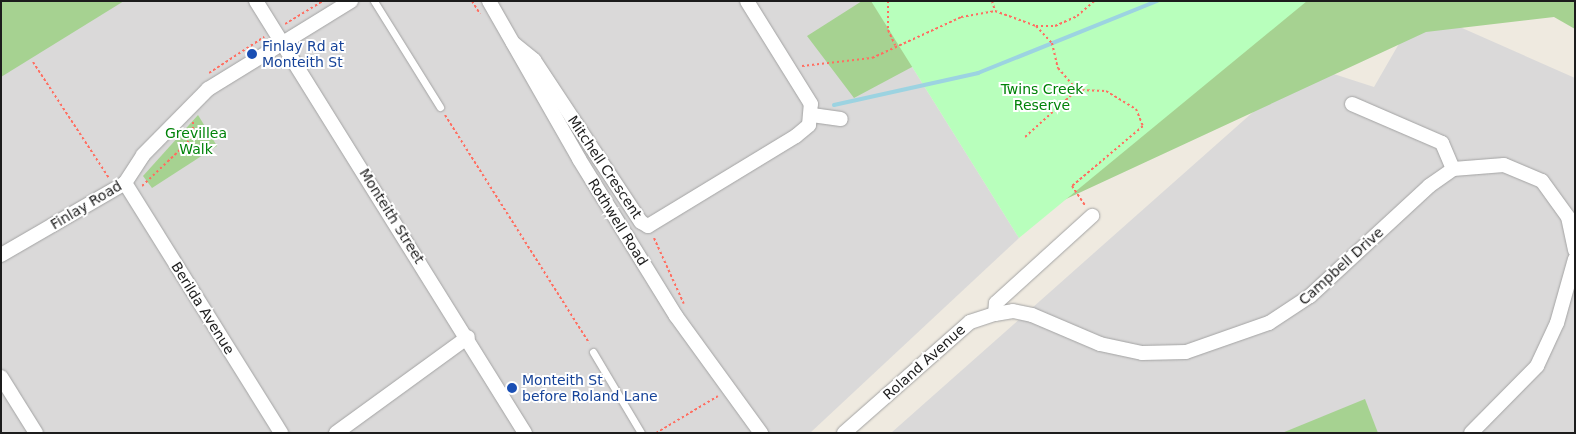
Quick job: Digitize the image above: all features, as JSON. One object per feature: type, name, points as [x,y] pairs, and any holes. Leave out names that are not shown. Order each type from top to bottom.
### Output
[{"type":"street","name":"Monteith Street","points":[[256,1],[468,337],[525,433]]},
{"type":"street","name":"Finlay Road","points":[[1,255],[128,188],[142,155],[208,89],[351,1]]},
{"type":"street","name":"Rothwell Road","points":[[489,1],[579,159],[676,316],[761,433]]},
{"type":"street","points":[[747,1],[811,104],[812,115],[841,119]]},
{"type":"street","name":"Mitchell Crescent","points":[[513,43],[534,60],[641,222],[648,226],[803,132],[812,115]]},
{"type":"street","points":[[1352,104],[1442,143],[1453,169],[1504,165],[1542,181],[1568,217],[1575,250]]},
{"type":"street","name":"Campbell Drive","points":[[995,314],[1013,311],[1032,315],[1121,351],[1186,352],[1269,323],[1293,309],[1429,186],[1453,169]]},
{"type":"street","name":"Berilda Avenue","points":[[128,188],[281,433]]},
{"type":"street","points":[[995,314],[996,303],[1092,216]]},
{"type":"street","points":[[1471,433],[1536,366],[1557,323],[1575,259]]},
{"type":"street","name":"Roland Avenue","points":[[844,433],[970,322],[995,314]]},
{"type":"street","points":[[336,433],[468,337]]},
{"type":"street","points":[[1,377],[36,433]]},
{"type":"lane","points":[[374,1],[440,107]]},
{"type":"lane","points":[[593,352],[641,433]]},
{"type":"path","points":[[283,25],[323,1]]},
{"type":"path","points":[[888,1],[888,30],[896,46]]},
{"type":"path","points":[[992,1],[995,11]]},
{"type":"path","points":[[788,67],[872,58],[961,17],[995,11],[1036,26],[1056,26],[1077,16],[1094,1]]},
{"type":"path","points":[[1036,26],[1052,43],[1058,68],[1077,90]]},
{"type":"path","points":[[33,62],[110,180]]},
{"type":"path","points":[[1025,137],[1077,90],[1106,91],[1136,109],[1143,126],[1072,186],[1092,216]]},
{"type":"path","points":[[440,107],[593,352]]},
{"type":"path","points":[[128,188],[187,143],[194,124],[188,108]]},
{"type":"path","points":[[648,226],[685,303]]},
{"type":"path","points":[[656,433],[730,389]]},
{"type":"shaded area","points":[[1,1],[871,1],[1019,238],[810,433],[1,433]]},
{"type":"shaded area","points":[[1419,9],[1575,78],[1575,433],[891,433],[1306,65],[1374,87]]},
{"type":"green space","points":[[1,1],[124,1],[1,77]]},
{"type":"green space","name":"Twins Creek Reserve","points":[[862,1],[1575,1],[1575,29],[1554,17],[1426,32],[1025,218],[927,59],[854,98],[807,36]]},
{"type":"green space","name":"Twins Creek Reserve","points":[[871,1],[1307,1],[1019,238]]},
{"type":"green space","name":"Grevillea Walk","points":[[198,115],[217,146],[152,188],[143,176]]},
{"type":"green space","points":[[1365,399],[1378,433],[1282,433]]},
{"type":"waterway","points":[[834,105],[978,73],[1157,1]]},
{"type":"place","name":"Finlay Rd at Monteith St","points":[[252,54]]},
{"type":"place","name":"Monteith St before Roland Lane","points":[[512,388]]}]
